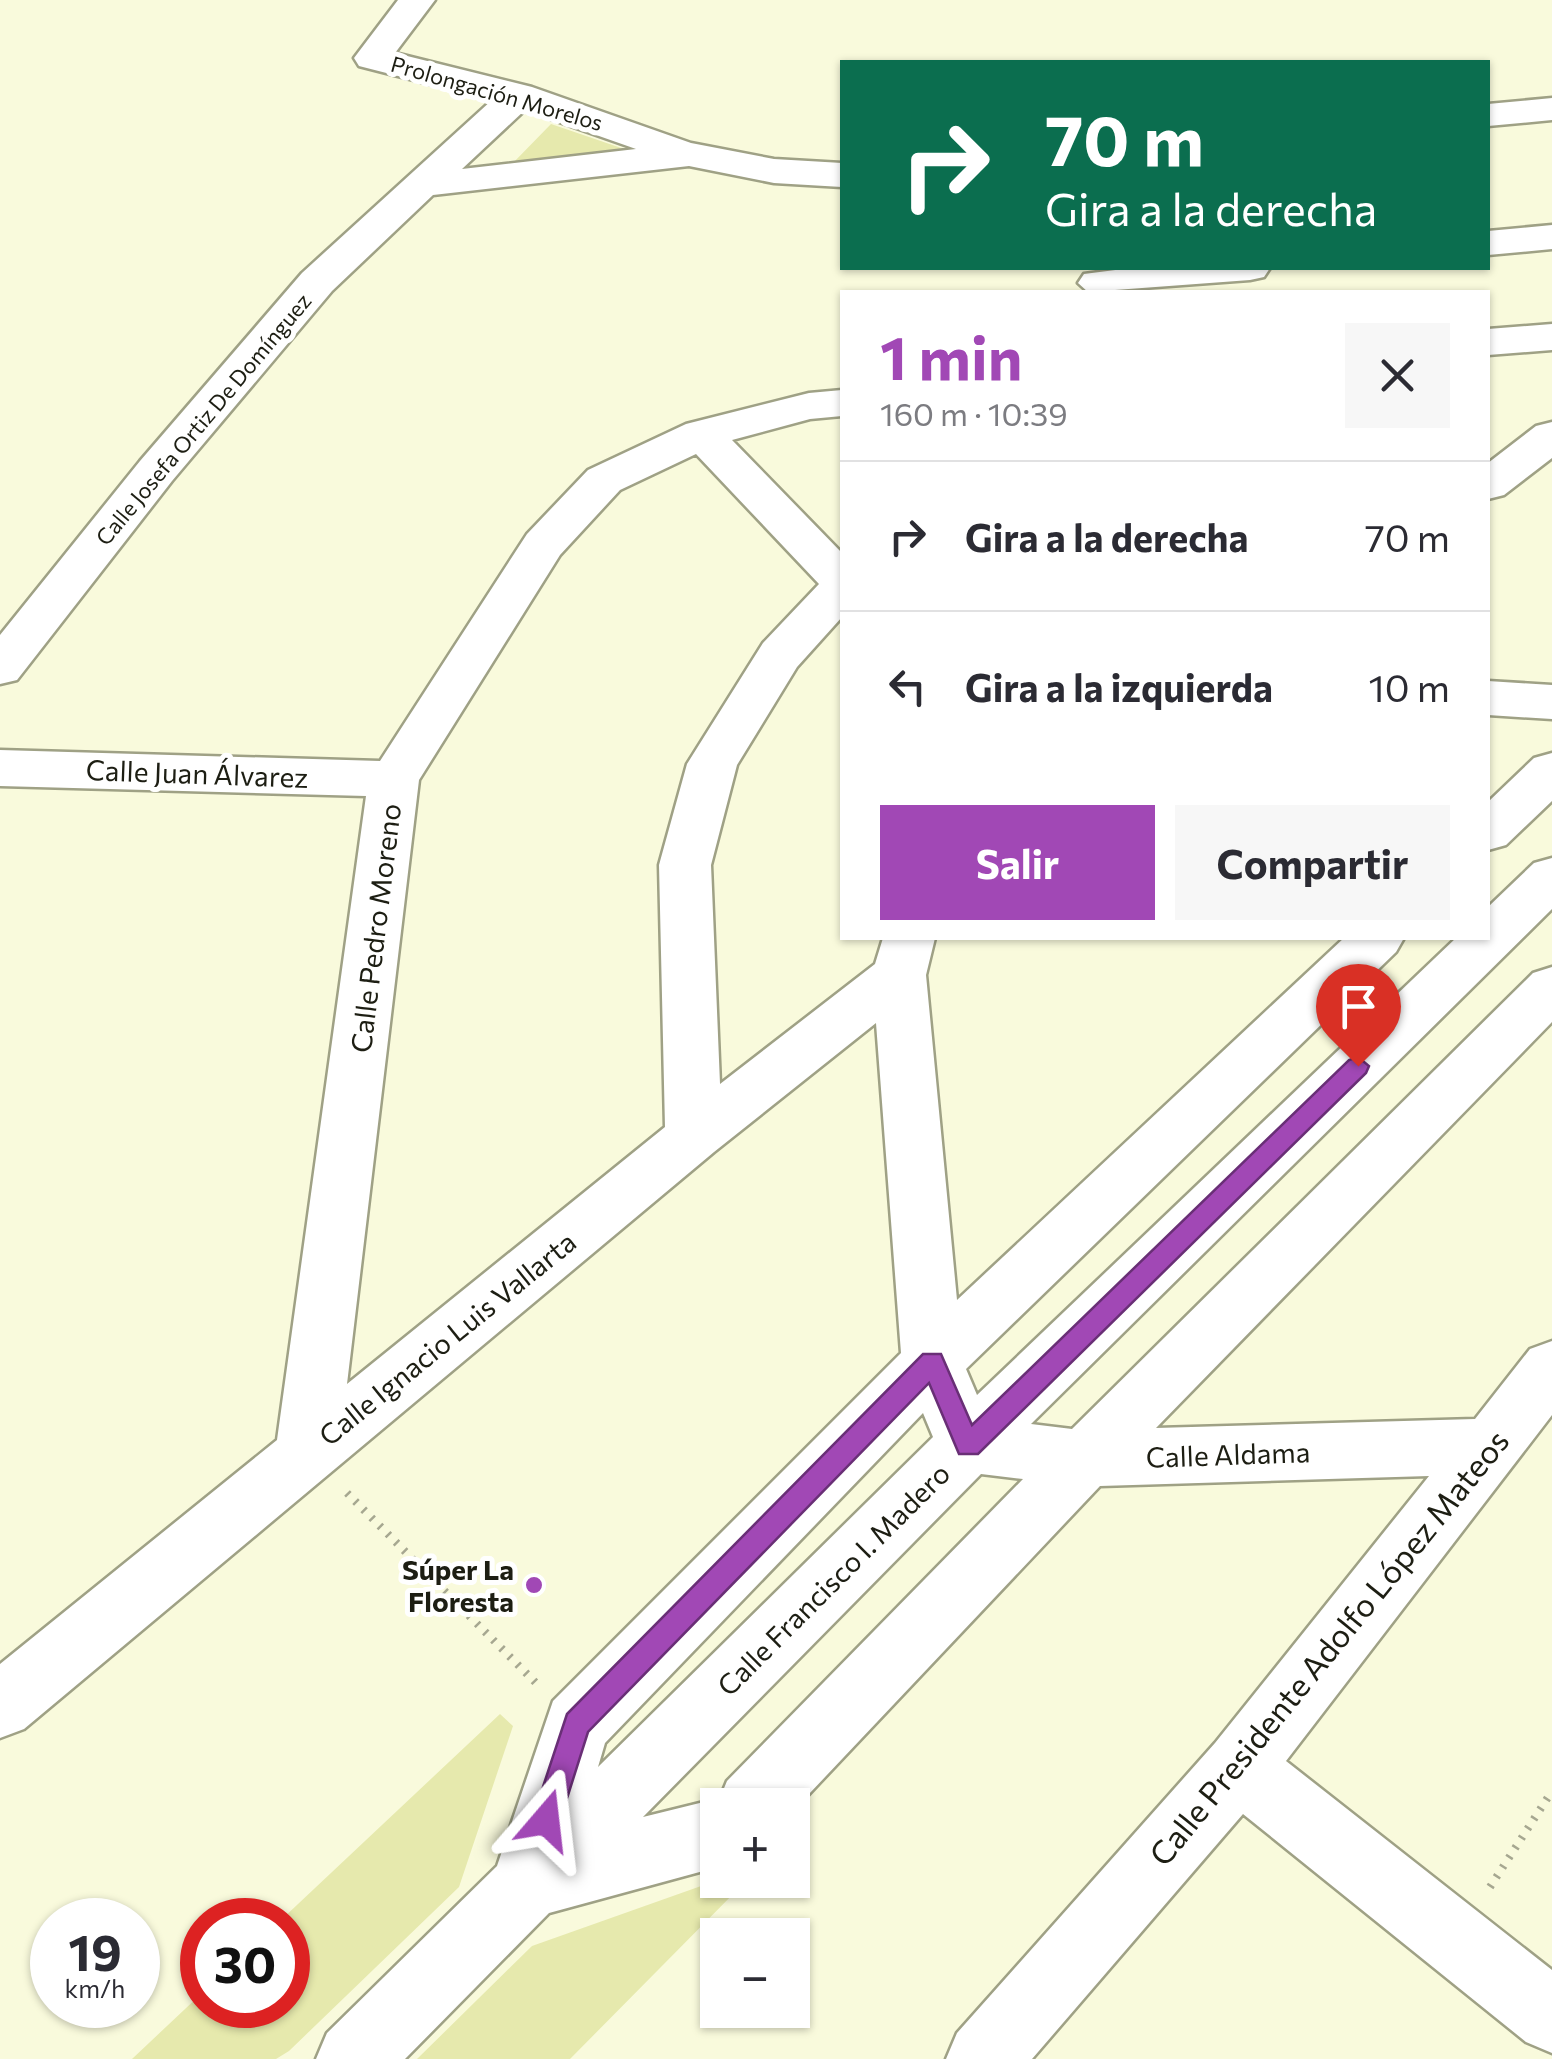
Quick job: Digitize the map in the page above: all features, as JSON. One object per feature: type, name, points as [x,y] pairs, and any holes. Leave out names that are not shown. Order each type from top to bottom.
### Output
[{"type":"street","name":"Prolongación Morelos","points":[[417,0],[372,58],[519,95],[689,154]]},
{"type":"street","name":"Calle Josefa Ortiz De Domínguez","points":[[0,668],[156,471],[304,297],[519,95]]},
{"type":"street","points":[[1490,115],[1552,109]]},
{"type":"street","points":[[422,185],[689,154],[774,171],[840,175]]},
{"type":"street","points":[[1490,243],[1552,237]]},
{"type":"street","points":[[1098,281],[1227,270]]},
{"type":"street","points":[[1490,342],[1552,337]]},
{"type":"street","name":"Calle Pedro Moreno","points":[[307,1453],[394,779],[543,545],[604,480],[702,434],[809,406],[840,403]]},
{"type":"street","points":[[702,434],[840,578]]},
{"type":"street","points":[[1490,483],[1552,436]]},
{"type":"street","points":[[694,1136],[686,865],[712,764],[780,655],[840,591]]},
{"type":"street","points":[[1490,698],[1552,702]]},
{"type":"street","name":"Calle Juan Álvarez","points":[[0,768],[394,779]]},
{"type":"street","points":[[1490,830],[1552,771]]},
{"type":"street","name":"Calle Francisco I. Madero","points":[[1490,937],[1552,877]]},
{"type":"street","points":[[526,1884],[577,1724],[932,1362],[1375,940]]},
{"type":"street","name":"Calle Francisco I. Madero","points":[[356,2050],[1487,940]]},
{"type":"street","name":"Calle Ignacio Luis Vallarta","points":[[0,1706],[694,1136],[904,956]]},
{"type":"street","name":"Calle Ignacio Luis Vallarta","points":[[904,956],[932,1362],[968,1446]]},
{"type":"street","points":[[768,1788],[1085,1458],[1552,988]]},
{"type":"street","name":"Calle Presidente Adolfo López Mateos","points":[[983,2059],[1239,1767],[1552,1368]]},
{"type":"street","name":"Calle Aldama","points":[[968,1446],[1085,1458],[1489,1446]]},
{"type":"street","points":[[1239,1767],[1552,2016]]},
{"type":"street","points":[[526,1884],[700,1837]]},
{"type":"path","points":[[307,1453],[577,1724]]},
{"type":"path","points":[[1457,1938],[1552,1791]]},
{"type":"green space","points":[[551,124],[630,151],[511,165]]},
{"type":"green space","points":[[500,1714],[513,1726],[459,1887],[289,2051],[276,2059],[132,2059],[180,2014],[180,2028],[310,2028],[310,1898],[304,1898]]},
{"type":"green space","points":[[700,1886],[700,1898],[729,1898],[709,1918],[700,1918],[700,1928],[570,2059],[417,2059],[532,1946]]},
{"type":"place","name":"Súper La Floresta","points":[[534,1585]]},
{"type":"route","points":[[546,1820],[577,1724],[932,1362],[968,1446],[1358,1066]]}]
